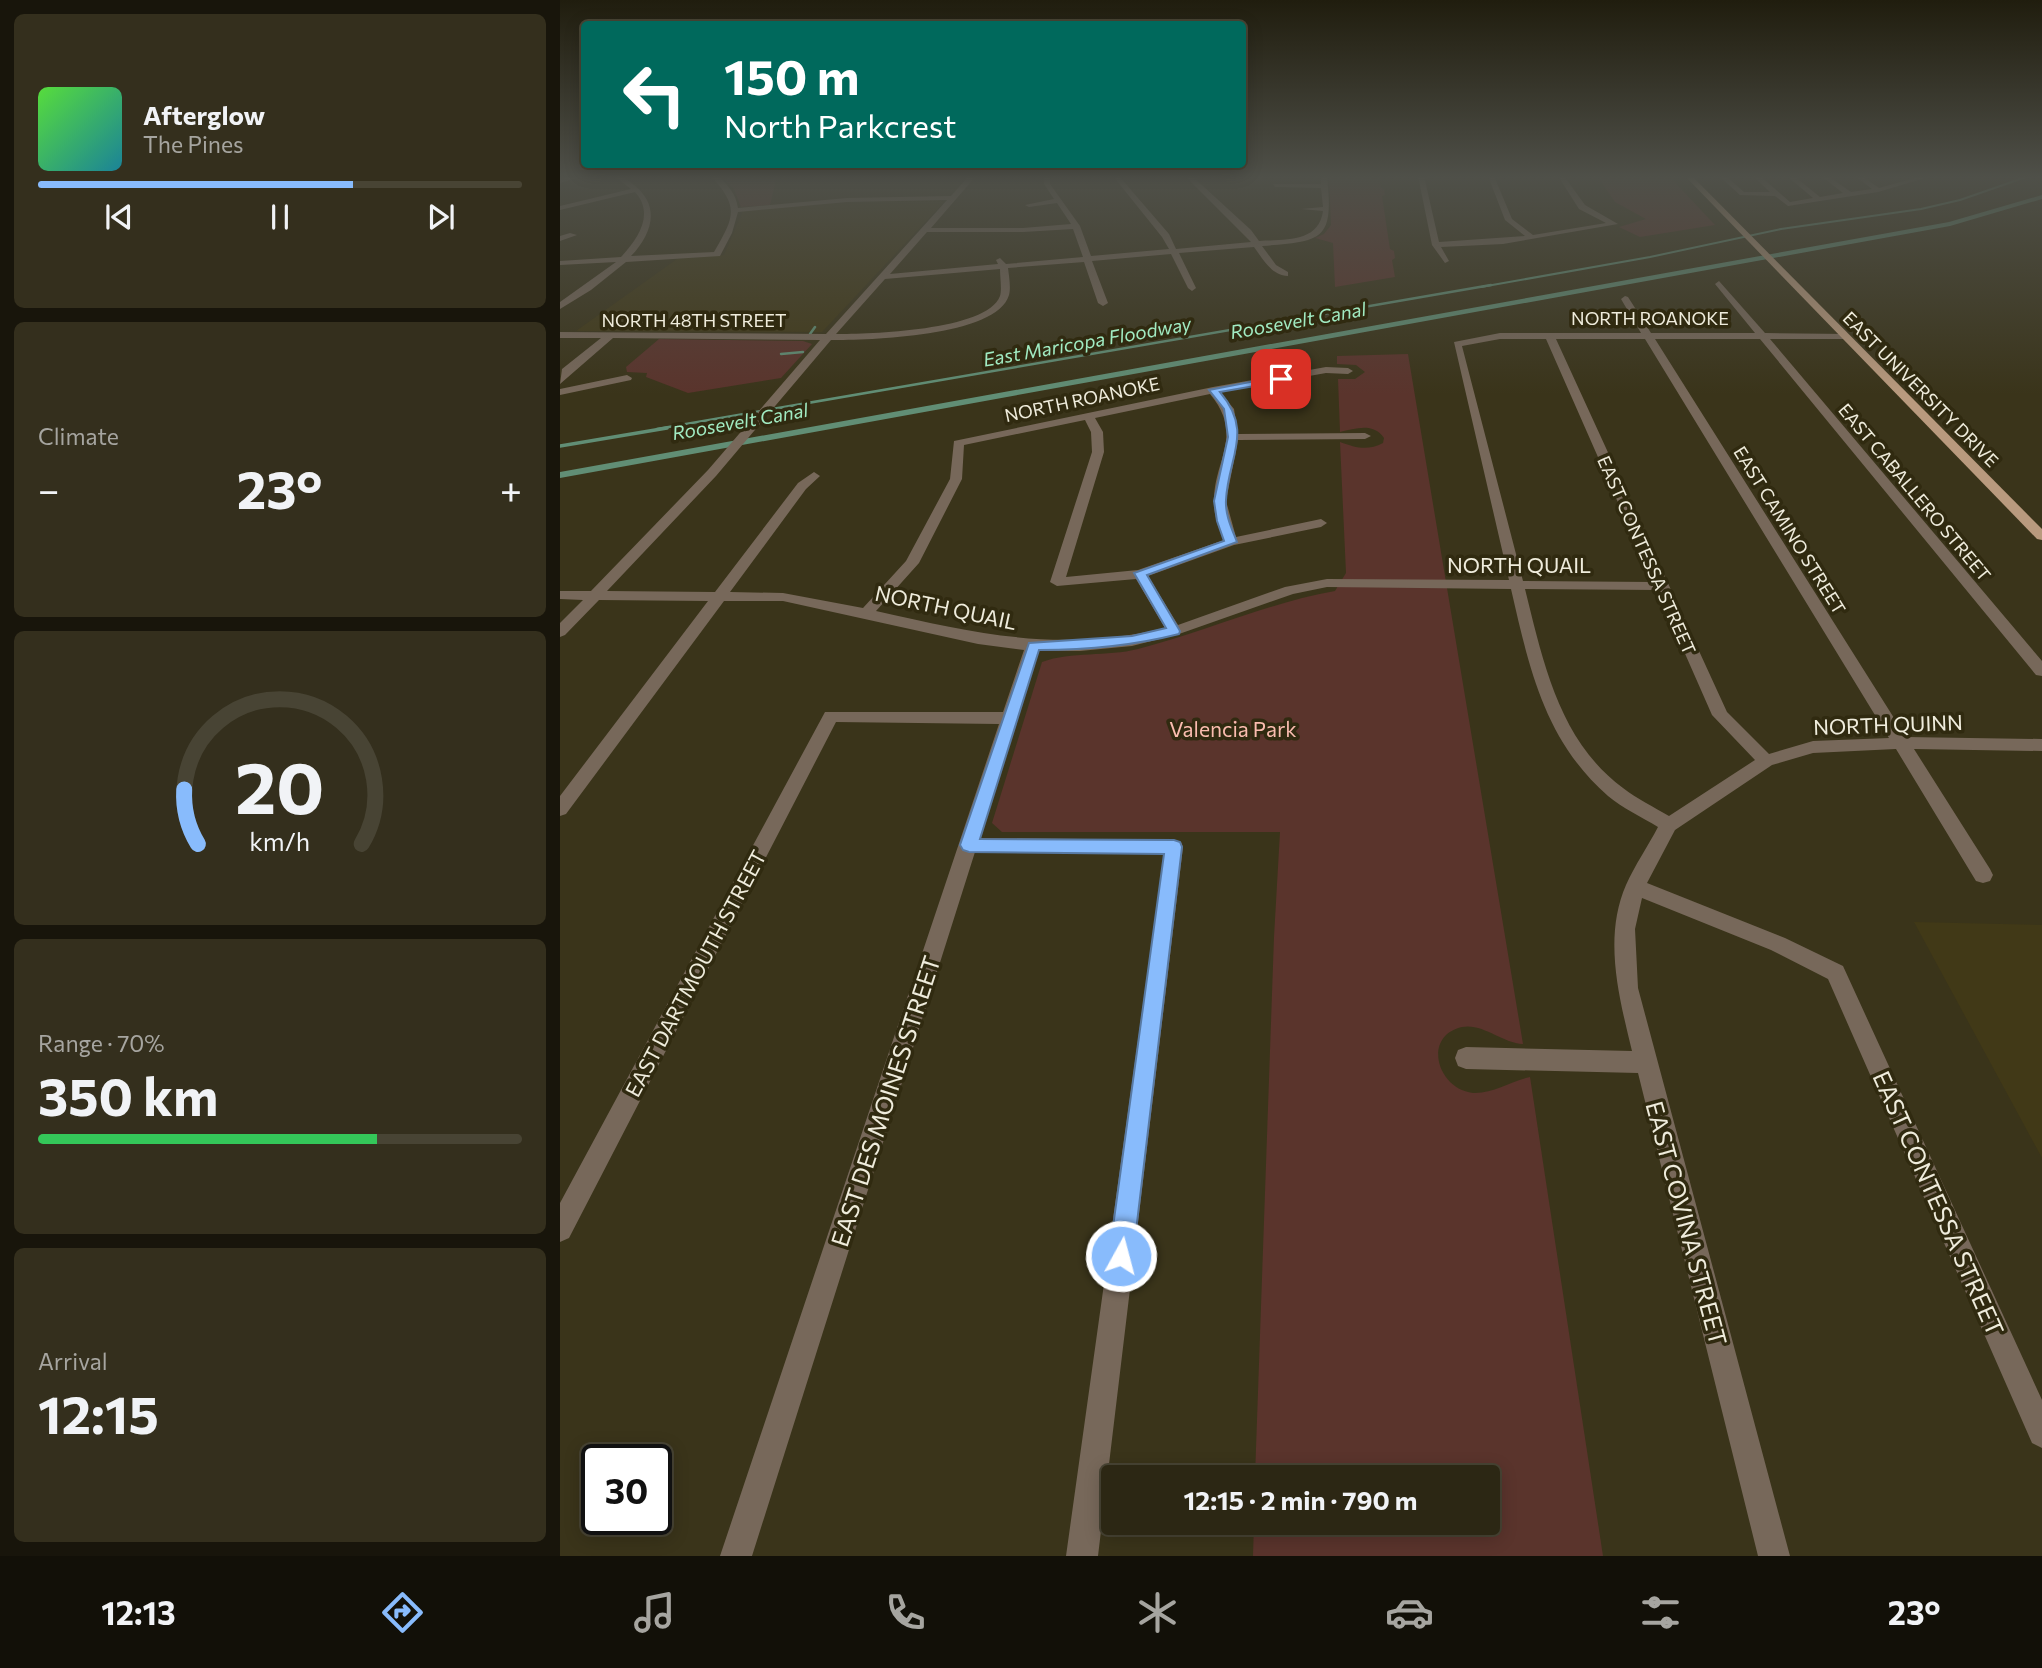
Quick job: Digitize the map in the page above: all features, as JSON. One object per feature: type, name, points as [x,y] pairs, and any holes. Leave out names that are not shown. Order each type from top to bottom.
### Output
[{"type":"main road","name":"EAST UNIVERSITY DRIVE","points":[[1759,249],[2042,536]]},
{"type":"street","points":[[560,306],[622,261],[633,249]]},
{"type":"street","points":[[560,263],[717,254],[720,249]]},
{"type":"street","points":[[560,632],[682,505],[908,249]]},
{"type":"street","points":[[1085,249],[1103,303]]},
{"type":"street","points":[[1172,249],[1192,289]]},
{"type":"street","points":[[882,277],[1215,249]]},
{"type":"street","points":[[1261,249],[1273,267],[1284,274]]},
{"type":"street","points":[[1438,249],[1445,261]]},
{"type":"street","points":[[985,314],[998,306],[1005,295],[1004,268],[997,258]]},
{"type":"street","name":"EAST CABALLERO STREET","points":[[1719,284],[2042,671]]},
{"type":"street","name":"EAST CAMINO STREET","points":[[1625,299],[1983,874]]},
{"type":"street","points":[[964,310],[1001,318]]},
{"type":"street","name":"NORTH 48TH STREET","points":[[560,335],[828,337],[914,334],[949,328],[985,314]]},
{"type":"street","points":[[560,381],[566,371],[611,335]]},
{"type":"street","name":"NORTH ROANOKE","points":[[1517,584],[1457,344],[1500,335],[1844,336]]},
{"type":"street","name":"EAST CONTESSA STREET","points":[[1549,335],[1720,715],[1766,761]]},
{"type":"street","name":"NORTH ROANOKE","points":[[866,612],[912,563],[956,479],[958,443],[1213,390],[1325,370],[1348,371]]},
{"type":"street","points":[[560,392],[627,379]]},
{"type":"street","points":[[1213,390],[1229,409],[1233,437],[1220,501],[1223,521],[1231,542]]},
{"type":"street","points":[[1088,416],[1097,432],[1098,452],[1057,582],[1140,573],[1231,542],[1321,523]]},
{"type":"street","points":[[1233,437],[1365,436]]},
{"type":"street","points":[[560,809],[802,486],[814,476]]},
{"type":"street","points":[[1140,573],[1174,631]]},
{"type":"street","name":"NORTH QUAIL","points":[[560,595],[783,597],[866,612],[978,639],[1033,646],[1080,646],[1132,640],[1174,631],[1290,590],[1327,583],[1660,586]]},
{"type":"street","points":[[1517,584],[1539,674],[1562,730],[1585,761],[1615,792],[1669,825]]},
{"type":"street","name":"EAST DES MOINES STREET","points":[[736,1556],[1033,646]]},
{"type":"street","name":"EAST DARTMOUTH STREET","points":[[560,1229],[831,716],[1010,718]]},
{"type":"street","name":"NORTH QUINN","points":[[1635,887],[1669,825],[1766,761],[1814,747],[1902,743],[2042,745]]},
{"type":"street","points":[[969,845],[1174,847],[1082,1556]]},
{"type":"street","name":"EAST CONTESSA STREET","points":[[1635,887],[1778,944],[1836,973],[2042,1433]]},
{"type":"street","name":"EAST COVINA STREET","points":[[1635,887],[1625,929],[1628,988],[1774,1556]]},
{"type":"street","points":[[1466,1058],[1645,1062]]},
{"type":"shaded area","points":[[727,249],[900,249],[822,332],[576,331],[677,259],[724,255]]},
{"type":"shaded area","points":[[1914,922],[2042,925],[2042,1158]]},
{"type":"green space","points":[[1333,249],[1390,249],[1394,251],[1395,258],[1392,260],[1395,277],[1335,287]]},
{"type":"green space","points":[[659,339],[803,341],[812,344],[781,378],[688,393],[646,377],[647,373],[627,372],[626,367]]},
{"type":"green space","name":"Valencia Park","points":[[1408,354],[1523,1044],[1485,1030],[1462,1027],[1450,1032],[1442,1041],[1438,1051],[1439,1062],[1450,1082],[1473,1093],[1488,1091],[1530,1077],[1603,1556],[1253,1556],[1254,1535],[1500,1535],[1500,1465],[1255,1465],[1280,832],[1002,832],[992,823],[1042,662],[1065,656],[1138,649],[1260,610],[1335,591],[1346,573],[1340,442],[1367,448],[1378,446],[1383,443],[1384,438],[1369,428],[1340,432],[1338,379],[1355,379],[1365,372],[1356,365],[1337,364],[1337,356]]},
{"type":"waterway","name":"East Maricopa Floodway","points":[[1481,287],[1689,249]]},
{"type":"waterway","name":"Roosevelt Canal","points":[[560,475],[1814,249]]},
{"type":"waterway","name":"East Maricopa Floodway","points":[[657,429],[1491,285]]},
{"type":"waterway","points":[[810,334],[815,327]]},
{"type":"waterway","points":[[781,354],[803,352]]},
{"type":"waterway","name":"East Maricopa Floodway","points":[[560,446],[667,428]]},
{"type":"route","points":[[1121,1256],[1174,847],[969,845],[1033,646],[1080,646],[1132,640],[1174,631],[1140,573],[1231,542],[1223,521],[1220,501],[1233,437],[1229,409],[1213,390],[1281,379]]}]
